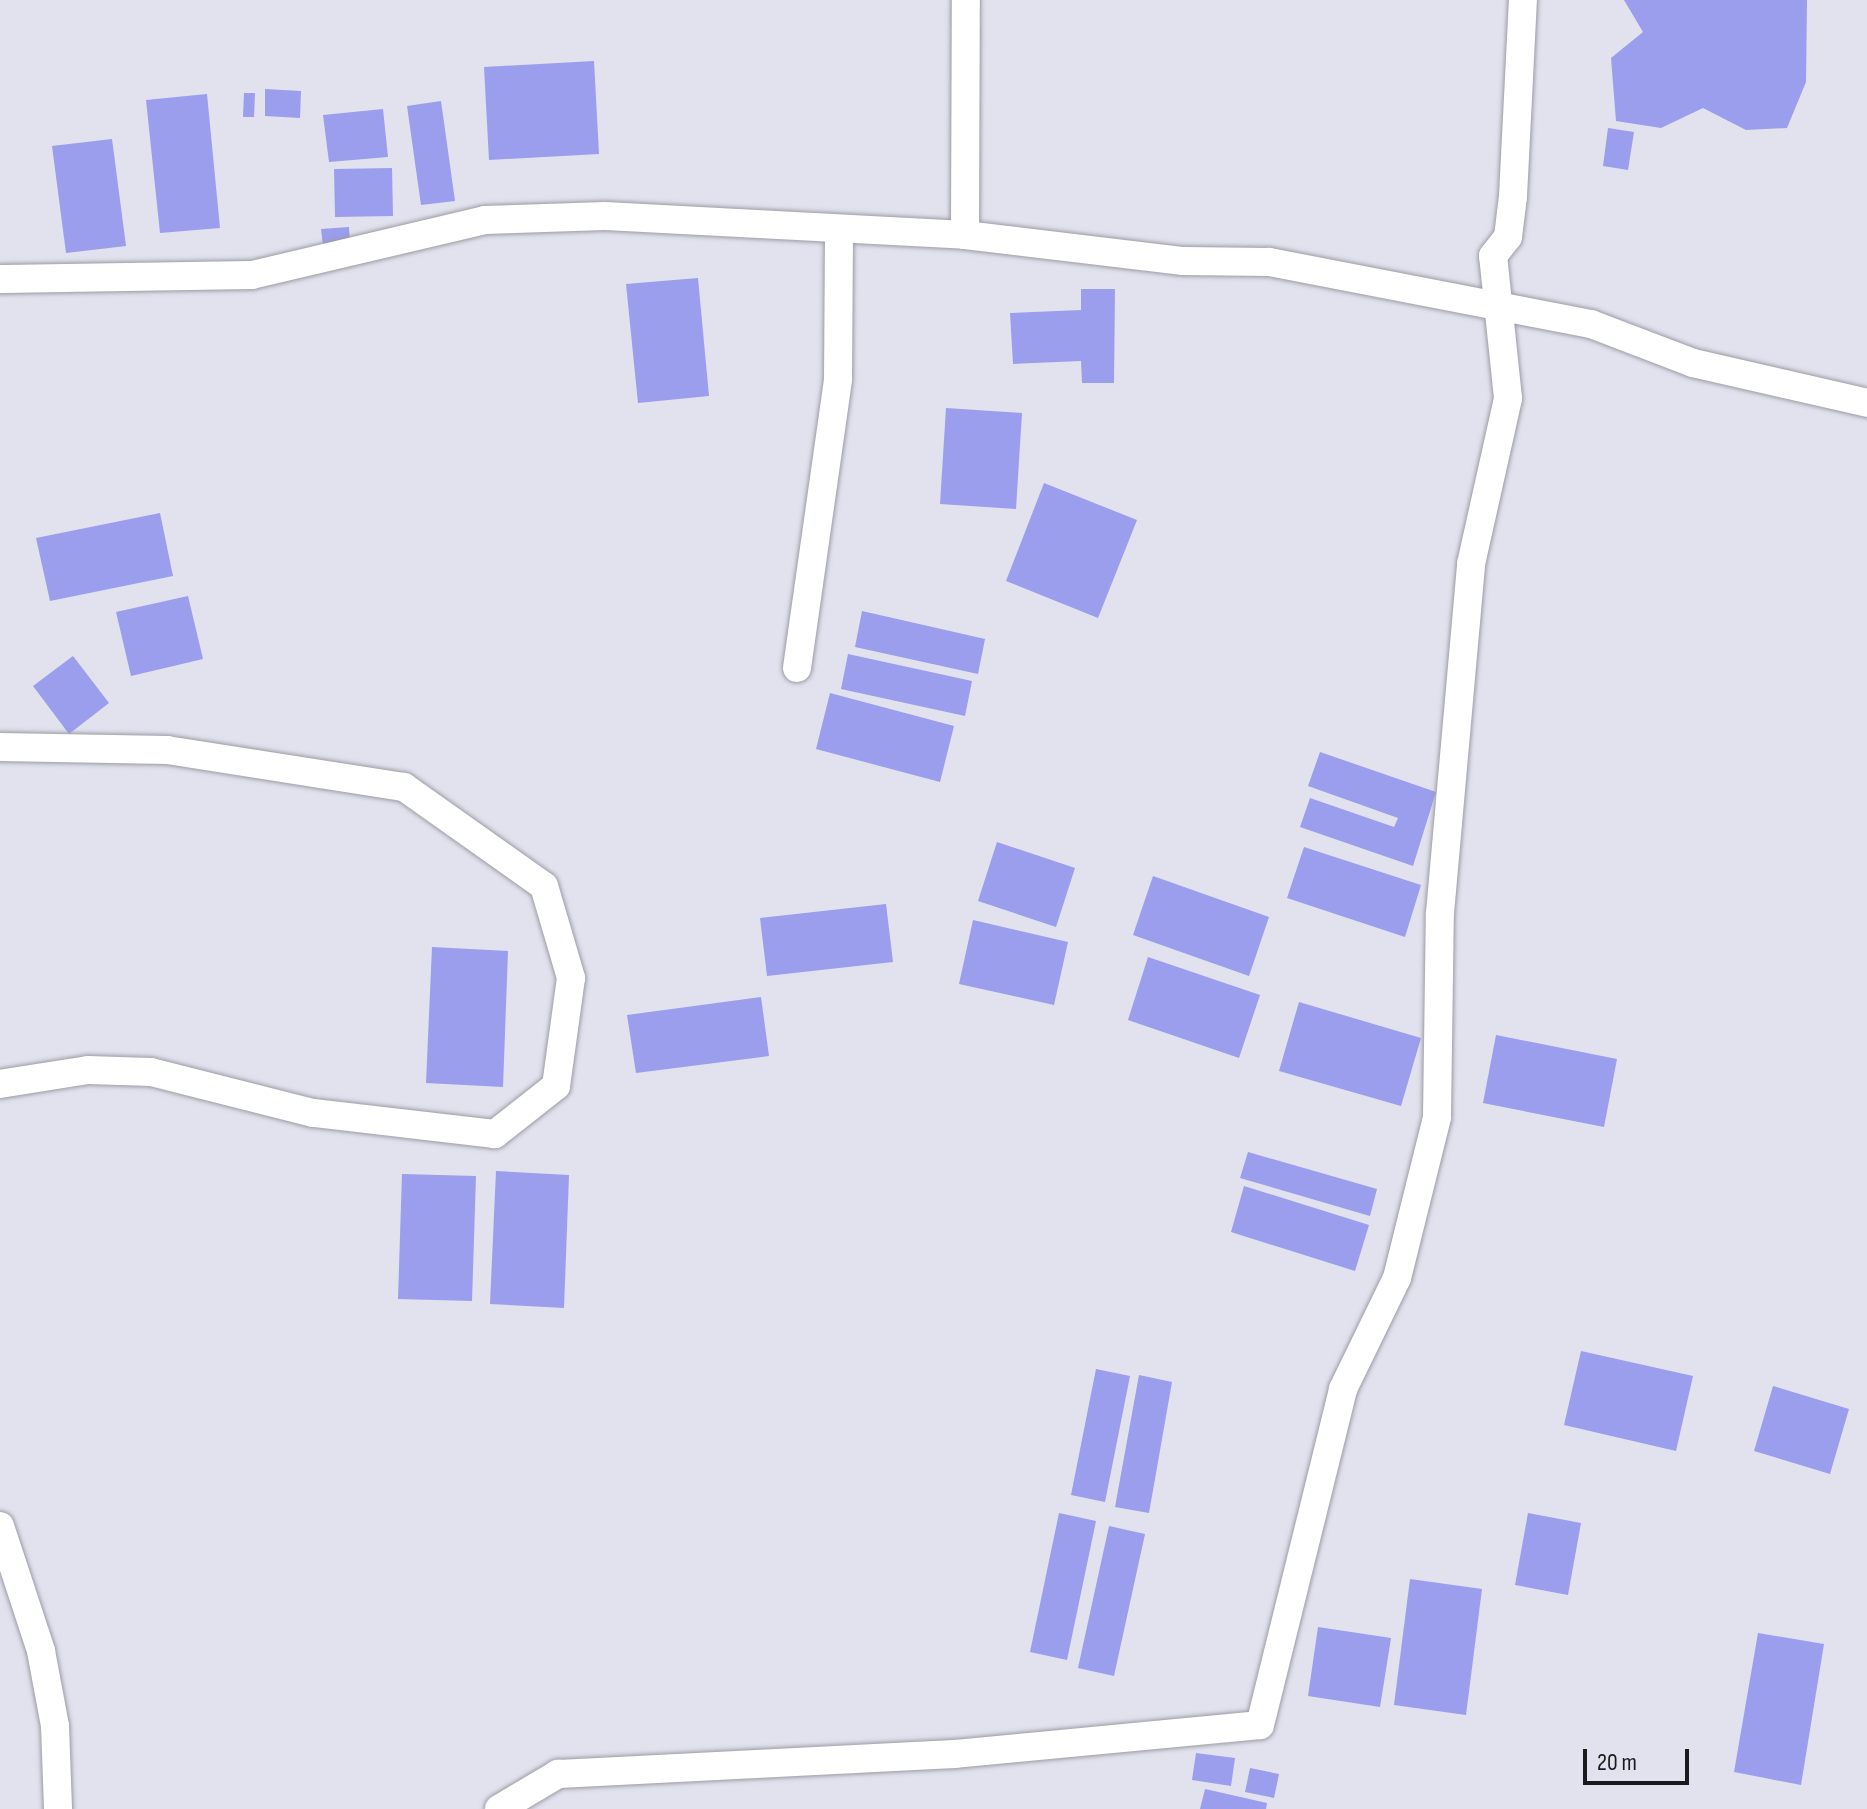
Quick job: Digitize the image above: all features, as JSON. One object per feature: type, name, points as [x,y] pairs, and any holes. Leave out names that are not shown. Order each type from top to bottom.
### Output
[{"type":"street","points":[[965,235],[966,0]]},
{"type":"street","points":[[499,1809],[558,1774],[954,1754],[1260,1725],[1343,1389],[1397,1278],[1437,1117],[1440,913],[1471,564],[1508,398],[1493,256],[1508,237],[1513,196],[1523,0]]},
{"type":"street","points":[[0,279],[252,275],[485,220],[605,216],[839,232],[965,235],[1183,261],[1269,262],[1591,324],[1693,363],[1867,403]]},
{"type":"street","points":[[797,668],[838,379],[839,232]]},
{"type":"street","points":[[0,747],[167,750],[404,787],[471,827],[544,886],[571,978],[556,1086],[495,1134],[313,1113],[151,1072],[88,1070],[0,1084]]},
{"type":"street","points":[[0,1526],[41,1651],[55,1726],[58,1809]]},
{"type":"building","points":[[1624,0],[1807,0],[1806,82],[1787,128],[1746,130],[1703,108],[1661,128],[1616,121],[1611,58],[1643,32]]},
{"type":"building","points":[[594,61],[599,154],[489,160],[484,67]]},
{"type":"building","points":[[265,89],[301,91],[300,118],[265,116]]},
{"type":"building","points":[[244,93],[255,93],[254,117],[243,117]]},
{"type":"building","points":[[207,94],[220,228],[160,233],[146,100]]},
{"type":"building","points":[[441,101],[455,201],[421,205],[407,106]]},
{"type":"building","points":[[383,109],[388,157],[329,162],[323,115]]},
{"type":"building","points":[[1608,128],[1634,132],[1628,170],[1603,166]]},
{"type":"building","points":[[112,139],[126,246],[66,253],[52,146]]},
{"type":"building","points":[[392,168],[393,216],[335,217],[334,169]]},
{"type":"building","points":[[349,227],[350,244],[323,246],[321,229]]},
{"type":"building","points":[[698,278],[709,396],[638,403],[626,284]]},
{"type":"building","points":[[1081,289],[1115,289],[1114,383],[1082,383],[1081,361],[1013,364],[1010,313],[1081,310]]},
{"type":"building","points":[[946,408],[1022,413],[1016,509],[940,504]]},
{"type":"building","points":[[1044,483],[1137,520],[1098,618],[1006,581]]},
{"type":"building","points":[[160,513],[173,576],[50,601],[36,538]]},
{"type":"building","points":[[188,596],[203,659],[131,676],[116,612]]},
{"type":"building","points":[[862,611],[985,639],[978,674],[855,647]]},
{"type":"building","points":[[848,654],[972,681],[965,716],[841,689]]},
{"type":"building","points":[[73,656],[109,703],[69,734],[33,686]]},
{"type":"building","points":[[830,693],[954,726],[940,782],[816,749]]},
{"type":"building","points":[[1320,752],[1436,792],[1413,866],[1300,827],[1310,798],[1394,827],[1398,818],[1308,786]]},
{"type":"building","points":[[997,842],[1075,868],[1056,927],[978,901]]},
{"type":"building","points":[[1304,847],[1421,885],[1405,937],[1287,898]]},
{"type":"building","points":[[1153,876],[1269,917],[1249,976],[1133,935]]},
{"type":"building","points":[[886,904],[893,962],[767,976],[760,918]]},
{"type":"building","points":[[973,920],[1068,942],[1054,1005],[959,984]]},
{"type":"building","points":[[432,947],[508,951],[503,1087],[426,1083]]},
{"type":"building","points":[[1148,957],[1260,995],[1239,1058],[1128,1020]]},
{"type":"building","points":[[761,997],[769,1056],[636,1073],[627,1015]]},
{"type":"building","points":[[1299,1002],[1421,1038],[1401,1106],[1279,1071]]},
{"type":"building","points":[[1496,1035],[1617,1059],[1604,1127],[1483,1103]]},
{"type":"building","points":[[1248,1152],[1377,1189],[1370,1216],[1240,1178]]},
{"type":"building","points":[[496,1171],[569,1175],[564,1308],[490,1304]]},
{"type":"building","points":[[402,1174],[476,1176],[472,1301],[398,1299]]},
{"type":"building","points":[[1244,1186],[1369,1225],[1355,1271],[1231,1232]]},
{"type":"building","points":[[1581,1351],[1693,1376],[1676,1451],[1564,1425]]},
{"type":"building","points":[[1096,1369],[1130,1376],[1105,1502],[1071,1495]]},
{"type":"building","points":[[1139,1375],[1172,1382],[1149,1513],[1115,1507]]},
{"type":"building","points":[[1773,1386],[1849,1409],[1830,1474],[1754,1451]]},
{"type":"building","points":[[1059,1513],[1096,1521],[1067,1660],[1030,1652]]},
{"type":"building","points":[[1528,1513],[1581,1523],[1568,1595],[1515,1585]]},
{"type":"building","points":[[1109,1526],[1145,1534],[1114,1676],[1078,1668]]},
{"type":"building","points":[[1410,1579],[1482,1589],[1466,1715],[1394,1705]]},
{"type":"building","points":[[1318,1627],[1391,1638],[1380,1707],[1308,1696]]},
{"type":"building","points":[[1758,1633],[1824,1644],[1801,1785],[1734,1772]]},
{"type":"building","points":[[1196,1753],[1235,1758],[1231,1786],[1192,1780]]},
{"type":"building","points":[[1250,1768],[1279,1774],[1274,1798],[1245,1792]]},
{"type":"building","points":[[1205,1789],[1267,1803],[1266,1809],[1200,1809]]}]
